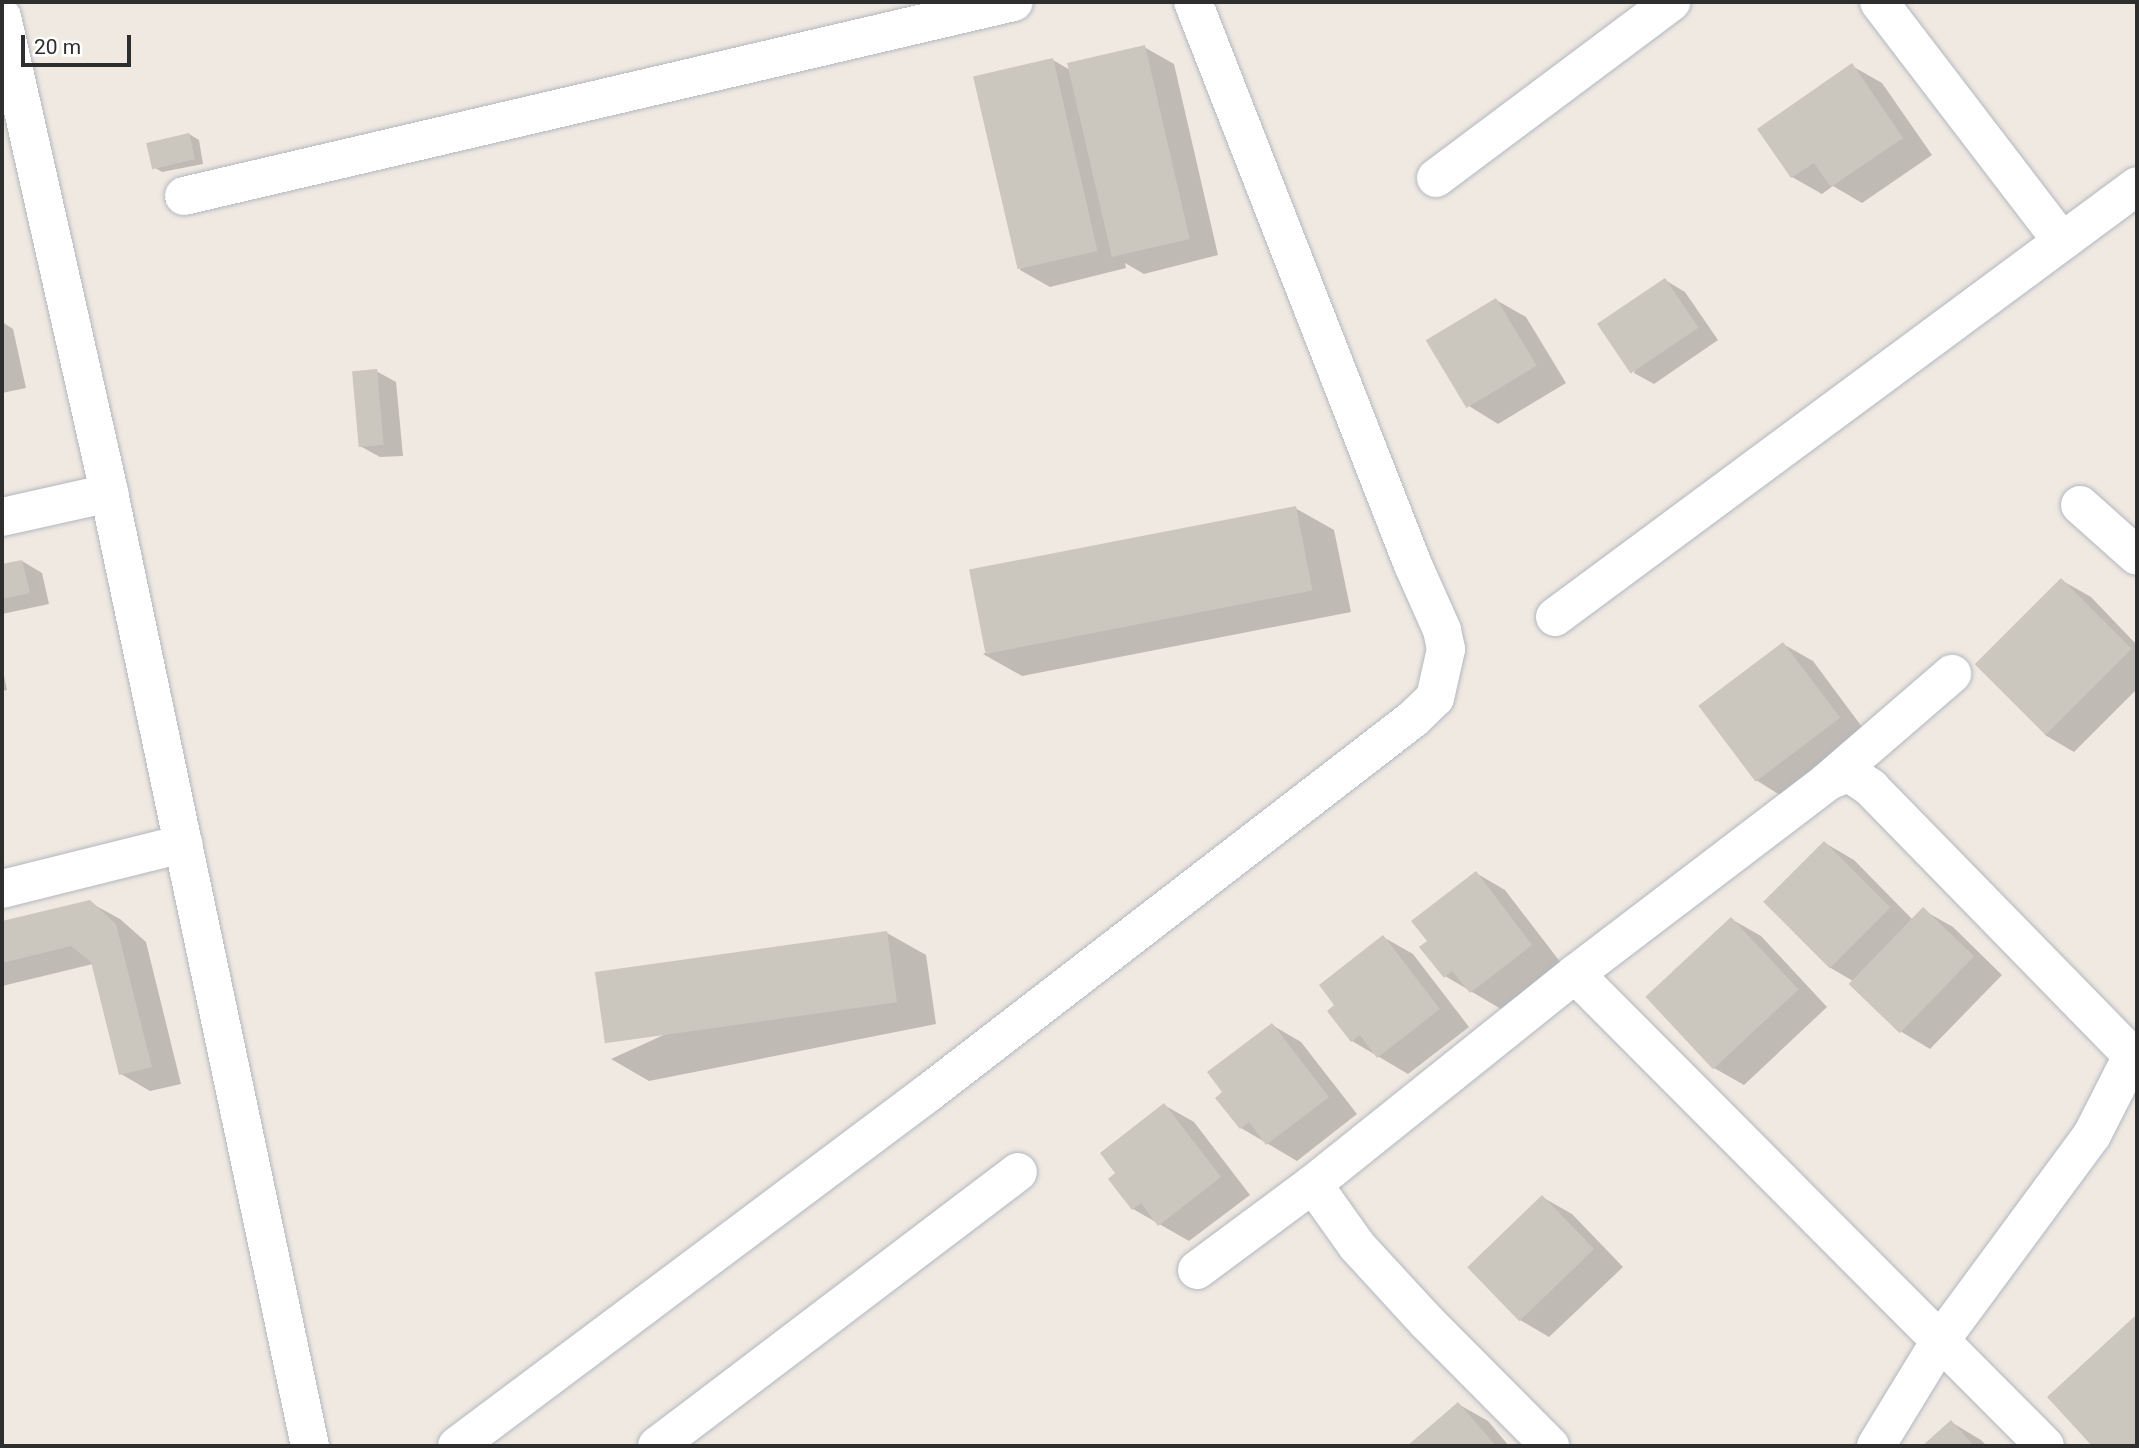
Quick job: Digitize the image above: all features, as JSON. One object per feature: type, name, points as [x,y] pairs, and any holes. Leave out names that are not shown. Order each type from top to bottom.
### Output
[{"type":"street","points":[[184,196],[1014,2]]},
{"type":"street","points":[[457,1446],[928,1093],[1421,713],[1435,698],[1446,649],[1442,630],[1413,565],[1192,2]]},
{"type":"street","points":[[1436,178],[1671,2]]},
{"type":"street","points":[[1879,2],[2062,241]]},
{"type":"street","points":[[2,18],[109,493],[310,1446]]},
{"type":"street","points":[[1555,617],[2137,186]]},
{"type":"street","points":[[2,517],[109,493]]},
{"type":"street","points":[[2080,505],[2137,556]]},
{"type":"street","points":[[1197,1270],[1313,1184],[1449,1072],[1828,781],[1952,674]]},
{"type":"street","points":[[1828,781],[1850,773],[1871,788],[2135,1058],[2092,1135],[1940,1341],[1876,1446]]},
{"type":"street","points":[[2,889],[183,844]]},
{"type":"street","points":[[1575,974],[2045,1446]]},
{"type":"street","points":[[662,1445],[1018,1172]]},
{"type":"street","points":[[1313,1184],[1357,1246],[1427,1322],[1550,1446]]},
{"type":"building","points":[[1145,45],[1190,239],[1112,257],[1067,63]]},
{"type":"building","points":[[1053,58],[1098,251],[1018,269],[973,76]]},
{"type":"building","points":[[1852,63],[1903,138],[1831,187],[1814,163],[1791,178],[1757,129]]},
{"type":"building","points":[[189,133],[195,159],[152,169],[146,143]]},
{"type":"building","points":[[1665,278],[1699,328],[1631,374],[1597,324]]},
{"type":"building","points":[[1496,298],[1537,366],[1466,408],[1426,340]]},
{"type":"building","points":[[377,369],[384,445],[359,447],[352,371]]},
{"type":"building","points":[[1296,506],[1312,590],[986,654],[969,570]]},
{"type":"building","points":[[22,560],[30,593],[2,599],[2,564]]},
{"type":"building","points":[[2061,578],[2132,649],[2045,735],[1975,664]]},
{"type":"building","points":[[1783,642],[1840,718],[1756,782],[1698,706]]},
{"type":"building","points":[[1824,841],[1890,907],[1830,968],[1763,902]]},
{"type":"building","points":[[1476,871],[1532,945],[1470,993],[1452,971],[1444,978],[1419,947],[1427,941],[1411,921]]},
{"type":"building","points":[[90,900],[116,924],[152,1067],[119,1075],[91,962],[71,946],[2,963],[2,921]]},
{"type":"building","points":[[1923,907],[1974,956],[1900,1033],[1849,984]]},
{"type":"building","points":[[1731,917],[1799,989],[1713,1069],[1645,997]]},
{"type":"building","points":[[887,931],[897,1002],[605,1043],[595,972]]},
{"type":"building","points":[[1383,935],[1440,1009],[1377,1058],[1360,1035],[1351,1042],[1327,1011],[1334,1005],[1319,985]]},
{"type":"building","points":[[1272,1023],[1329,1097],[1266,1145],[1249,1122],[1240,1129],[1215,1098],[1222,1092],[1207,1072]]},
{"type":"building","points":[[1164,1103],[1221,1177],[1158,1226],[1141,1203],[1132,1210],[1108,1179],[1115,1173],[1100,1153]]},
{"type":"building","points":[[1542,1195],[1594,1249],[1519,1321],[1467,1267]]},
{"type":"building","points":[[2135,1316],[2137,1443],[2134,1446],[2092,1446],[2047,1397]]},
{"type":"building","points":[[1458,1402],[1496,1446],[1407,1446]]},
{"type":"building","points":[[1951,1420],[1974,1446],[1922,1446]]}]
